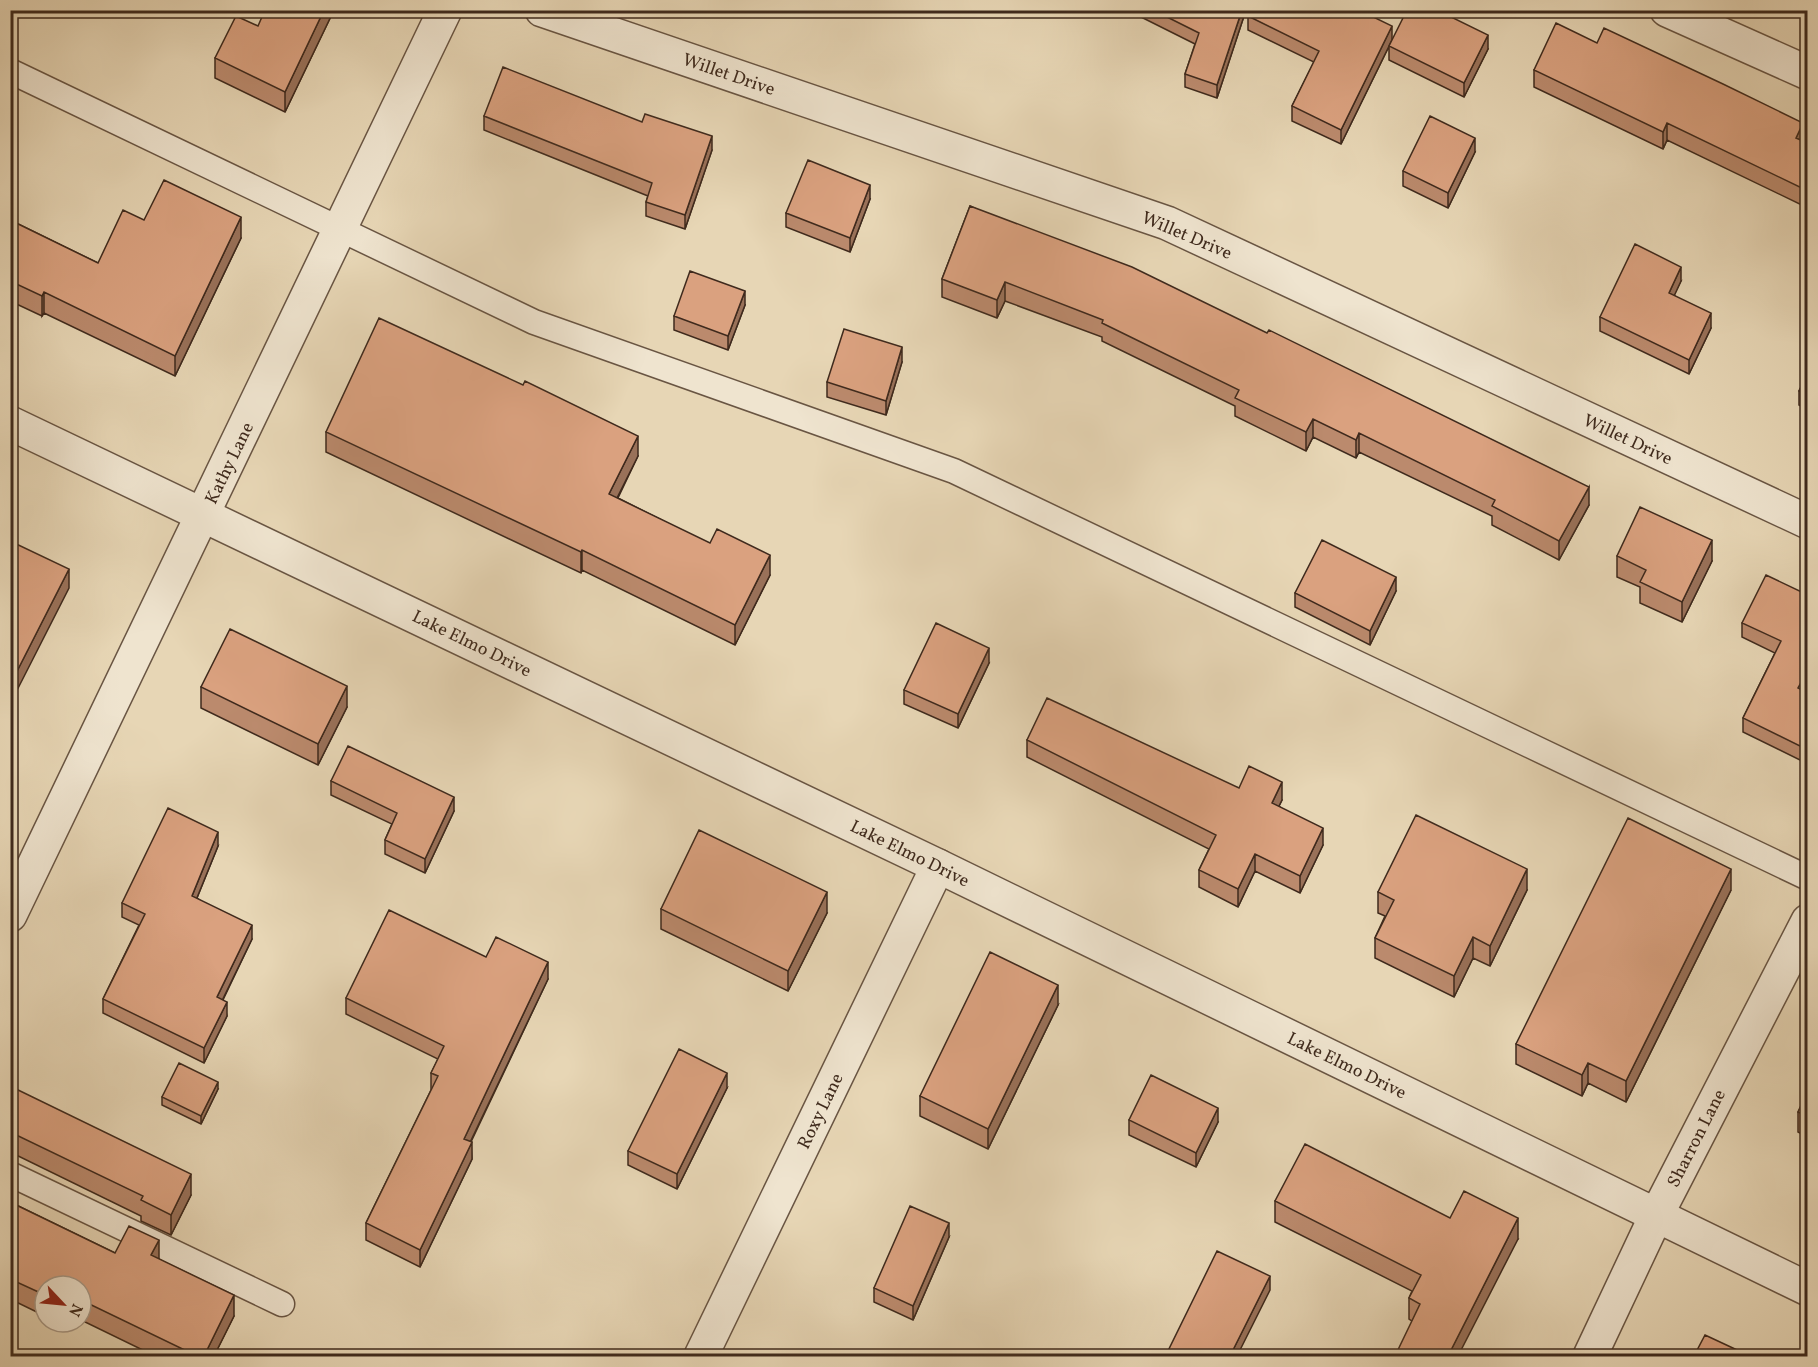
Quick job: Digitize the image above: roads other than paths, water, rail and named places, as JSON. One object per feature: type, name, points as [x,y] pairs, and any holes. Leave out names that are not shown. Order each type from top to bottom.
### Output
[{"type":"street","name":"Kathy Lane","points":[[10,915],[445,10]]},
{"type":"street","name":"Willet Drive","points":[[542,10],[1167,223],[1808,522]]},
{"type":"street","points":[[1666,10],[1808,73]]},
{"type":"street","name":"Lake Elmo Drive","points":[[10,423],[938,866],[1808,1289]]},
{"type":"street","name":"Roxy Lane","points":[[701,1356],[938,866]]},
{"type":"street","name":"Sharron Lane","points":[[1590,1356],[1656,1216],[1808,921]]},
{"type":"lane","points":[[10,71],[534,322],[954,471],[1808,878]]},
{"type":"lane","points":[[10,1174],[282,1304]]}]
